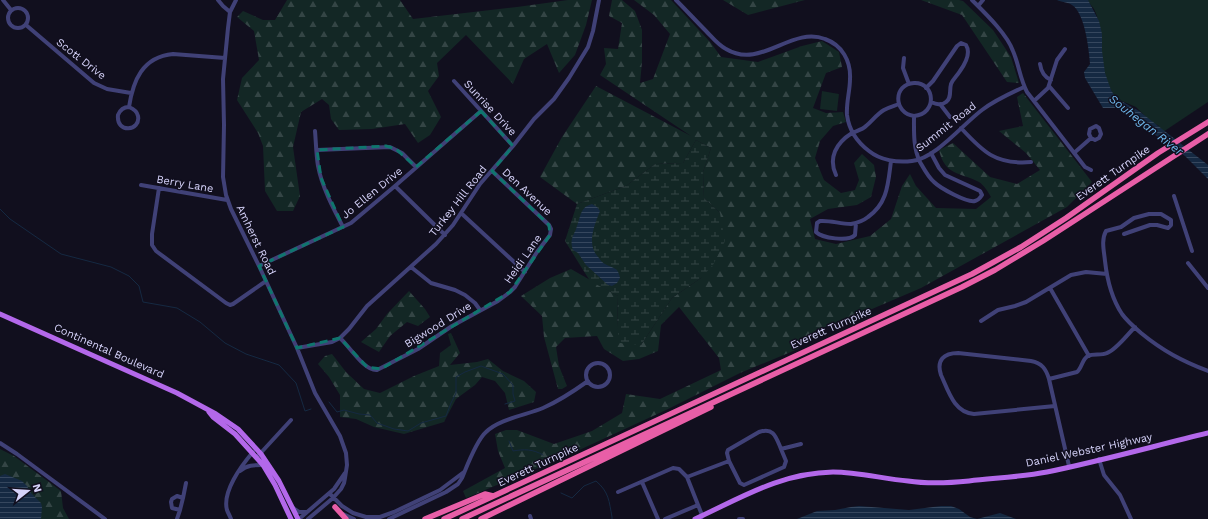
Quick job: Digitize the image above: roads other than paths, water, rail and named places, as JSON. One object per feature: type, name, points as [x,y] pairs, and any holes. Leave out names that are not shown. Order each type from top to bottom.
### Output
[{"type":"highway","name":"Everett Turnpike","points":[[444,519],[972,274],[1021,247],[1066,218],[1158,153],[1208,122]]},
{"type":"highway","name":"Everett Turnpike","points":[[462,519],[962,287],[995,270],[1043,241],[1208,134]]},
{"type":"highway","points":[[481,519],[712,406],[721,398]]},
{"type":"highway","points":[[425,519],[485,494],[493,496]]},
{"type":"highway","points":[[335,507],[346,519]]},
{"type":"main road","name":"Continental Boulevard","points":[[0,314],[177,393],[216,414],[238,429],[259,456],[275,473],[298,519]]},
{"type":"main road","name":"Continental Boulevard","points":[[208,410],[213,417],[235,434],[259,456],[292,519]]},
{"type":"main road","name":"Daniel Webster Highway","points":[[695,519],[702,517],[744,495],[767,485],[789,478],[819,473],[842,473],[910,482],[968,481],[1031,474],[1208,433]]},
{"type":"street","points":[[3,0],[12,10]]},
{"type":"street","points":[[218,0],[230,12]]},
{"type":"street","name":"Amherst Road","points":[[236,0],[230,12],[223,79],[223,171],[227,200],[297,348],[315,393],[343,442],[346,458],[344,483],[334,498],[308,519]]},
{"type":"street","name":"Turkey Hill Road","points":[[340,338],[367,306],[445,235],[475,190],[534,119],[562,89],[591,40],[599,0]]},
{"type":"street","name":"Summit Road","points":[[676,0],[720,46],[734,53],[758,54],[808,36],[821,38],[833,43],[844,54],[850,68],[847,111],[848,120],[853,133],[871,152],[880,158],[891,161],[905,162],[919,160],[931,153],[990,104],[1024,87]]},
{"type":"street","points":[[972,0],[1002,33],[1010,45],[1015,54],[1024,87],[1085,167],[1091,170]]},
{"type":"street","points":[[978,6],[983,0]]},
{"type":"street","points":[[21,8],[25,11],[28,19],[26,25],[19,29],[11,26],[8,18],[9,13],[12,10],[21,8]]},
{"type":"street","name":"Scott Drive","points":[[26,25],[94,83],[107,89],[132,93]]},
{"type":"street","points":[[926,88],[933,81],[957,46],[961,43],[966,45],[968,54],[961,69],[951,83],[949,99],[945,103],[940,104],[931,102]]},
{"type":"street","points":[[1034,101],[1048,88],[1057,60],[1065,49]]},
{"type":"street","points":[[129,107],[138,75],[158,57],[173,54],[225,58]]},
{"type":"street","points":[[904,58],[903,68],[909,84]]},
{"type":"street","points":[[1040,64],[1045,76],[1051,80]]},
{"type":"street","name":"Sunrise Drive","points":[[454,81],[513,146]]},
{"type":"street","points":[[909,84],[918,84],[926,88],[930,94],[931,102],[929,108],[920,115],[914,116],[905,112],[899,104],[898,97],[904,88],[909,84]]},
{"type":"street","points":[[1049,86],[1068,108]]},
{"type":"street","points":[[836,175],[832,160],[834,153],[841,142],[865,126],[885,109],[899,104]]},
{"type":"street","points":[[940,104],[950,116]]},
{"type":"street","points":[[129,107],[137,112],[138,120],[137,124],[133,127],[126,128],[120,125],[117,117],[121,110],[129,107]]},
{"type":"street","name":"Jo Ellen Drive","points":[[259,266],[343,228],[359,217],[481,111]]},
{"type":"street","points":[[914,116],[915,142],[919,160],[930,179],[941,188],[970,201],[980,199],[982,195],[980,190],[945,175],[939,168],[931,153]]},
{"type":"street","points":[[961,128],[979,147],[992,156],[1011,163],[1031,162]]},
{"type":"street","points":[[315,131],[318,164],[321,178],[343,228]]},
{"type":"street","points":[[1074,153],[1091,138]]},
{"type":"street","points":[[317,150],[390,147],[402,153],[416,167]]},
{"type":"street","points":[[856,223],[855,234],[851,238],[829,237],[820,235],[816,232],[817,223],[820,221],[849,224],[856,223],[875,212],[882,203],[886,191],[891,161]]},
{"type":"street","name":"Den Avenue","points":[[492,171],[549,225]]},
{"type":"street","name":"Berry Lane","points":[[141,185],[227,200]]},
{"type":"street","points":[[395,186],[445,235]]},
{"type":"street","points":[[159,188],[152,234],[152,245],[156,251],[230,305],[234,304],[266,282]]},
{"type":"street","points":[[1174,196],[1177,222],[1192,251]]},
{"type":"street","points":[[461,213],[524,272]]},
{"type":"street","points":[[1177,222],[1161,214],[1153,213],[1134,218],[1123,227],[1106,231],[1103,242],[1107,274],[1117,306],[1124,317],[1156,345],[1188,364],[1208,371]]},
{"type":"street","points":[[1143,215],[1146,226]]},
{"type":"street","points":[[1124,234],[1155,224],[1167,228],[1177,222]]},
{"type":"street","name":"Heidi Lane","points":[[480,310],[498,301],[516,287],[524,272],[550,235],[551,229],[549,225]]},
{"type":"street","points":[[1188,262],[1208,288]]},
{"type":"street","name":"Bigwood Drive","points":[[340,338],[367,367],[377,370],[418,349],[452,326],[480,310],[475,303],[465,295],[455,290],[431,283],[411,267]]},
{"type":"street","points":[[981,321],[998,310],[1023,304],[1075,274],[1086,272],[1107,274]]},
{"type":"street","points":[[1050,288],[1089,356]]},
{"type":"street","points":[[1049,379],[1077,372],[1081,368],[1084,360],[1089,356],[1102,355],[1111,351],[1135,327]]},
{"type":"street","points":[[297,348],[332,342],[340,338]]},
{"type":"street","points":[[1055,406],[974,414],[967,413],[956,405],[941,375],[939,367],[941,360],[946,355],[953,354],[1031,361],[1044,367],[1049,379],[1070,466]]},
{"type":"street","points":[[599,363],[608,368],[610,373],[608,381],[604,385],[596,387],[588,381],[587,372],[592,365],[599,363]]},
{"type":"street","points":[[389,519],[446,492],[459,482],[480,438],[489,429],[499,423],[542,409],[555,403],[588,381]]},
{"type":"street","points":[[259,456],[291,420]]},
{"type":"street","points":[[764,430],[770,430],[774,434],[786,461],[784,467],[744,485],[740,483],[728,461],[727,453],[730,448],[764,430]]},
{"type":"street","points":[[0,444],[105,519]]},
{"type":"street","points":[[781,449],[801,444]]},
{"type":"street","points":[[231,519],[227,510],[229,490],[235,477],[253,452]]},
{"type":"street","points":[[1099,459],[1104,475],[1118,492],[1131,519]]},
{"type":"street","points":[[687,477],[728,461]]},
{"type":"street","points":[[235,477],[247,466],[263,465]]},
{"type":"street","points":[[618,492],[675,468],[680,470],[687,477],[702,517]]},
{"type":"street","points":[[330,494],[348,510],[361,518],[380,517],[440,490],[464,472]]},
{"type":"street","points":[[298,519],[330,494],[345,473]]},
{"type":"street","points":[[642,482],[658,519]]},
{"type":"street","points":[[177,519],[186,483]]},
{"type":"street","points":[[180,510],[172,508],[171,500],[178,496],[183,498]]},
{"type":"street","points":[[330,501],[344,514],[354,519]]},
{"type":"street","points":[[665,519],[698,505]]},
{"type":"street","points":[[293,508],[299,512],[308,512]]},
{"type":"street","points":[[739,519],[744,519]]},
{"type":"water","name":"Souhegan River","points":[[1057,0],[1088,0],[1099,21],[1102,34],[1102,51],[1105,73],[1111,90],[1116,98],[1139,111],[1208,165],[1208,179],[1185,156],[1117,108],[1103,108],[1085,78],[1084,72],[1090,64],[1086,32],[1083,23],[1076,9],[1072,5]]},
{"type":"water","points":[[592,204],[600,211],[592,235],[595,253],[605,264],[615,268],[618,271],[620,278],[617,283],[612,286],[608,285],[586,265],[578,253],[573,250],[572,246],[572,238],[582,212],[585,207]]},
{"type":"water","points":[[5,474],[22,481],[41,503],[41,519],[0,519],[0,476]]},
{"type":"water","points":[[859,506],[909,510],[951,506],[959,509],[970,517],[977,519],[797,519],[817,511]]},
{"type":"water","points":[[1000,513],[1016,519],[977,519]]},
{"type":"waterway","points":[[0,209],[10,219],[61,254],[111,267],[129,276],[139,286],[143,302],[177,308],[200,322],[225,343],[246,354],[279,365],[296,383],[305,411],[311,409]]},
{"type":"waterway","points":[[329,402],[337,412],[344,410],[370,415],[377,423],[394,429],[408,431],[421,423],[446,416],[456,393],[456,377],[481,366],[503,374],[513,385],[515,401],[505,404]]},
{"type":"waterway","points":[[509,441],[513,451],[528,450],[543,455]]},
{"type":"waterway","points":[[561,493],[572,498],[584,486],[596,481],[604,489],[608,497],[612,519]]}]
